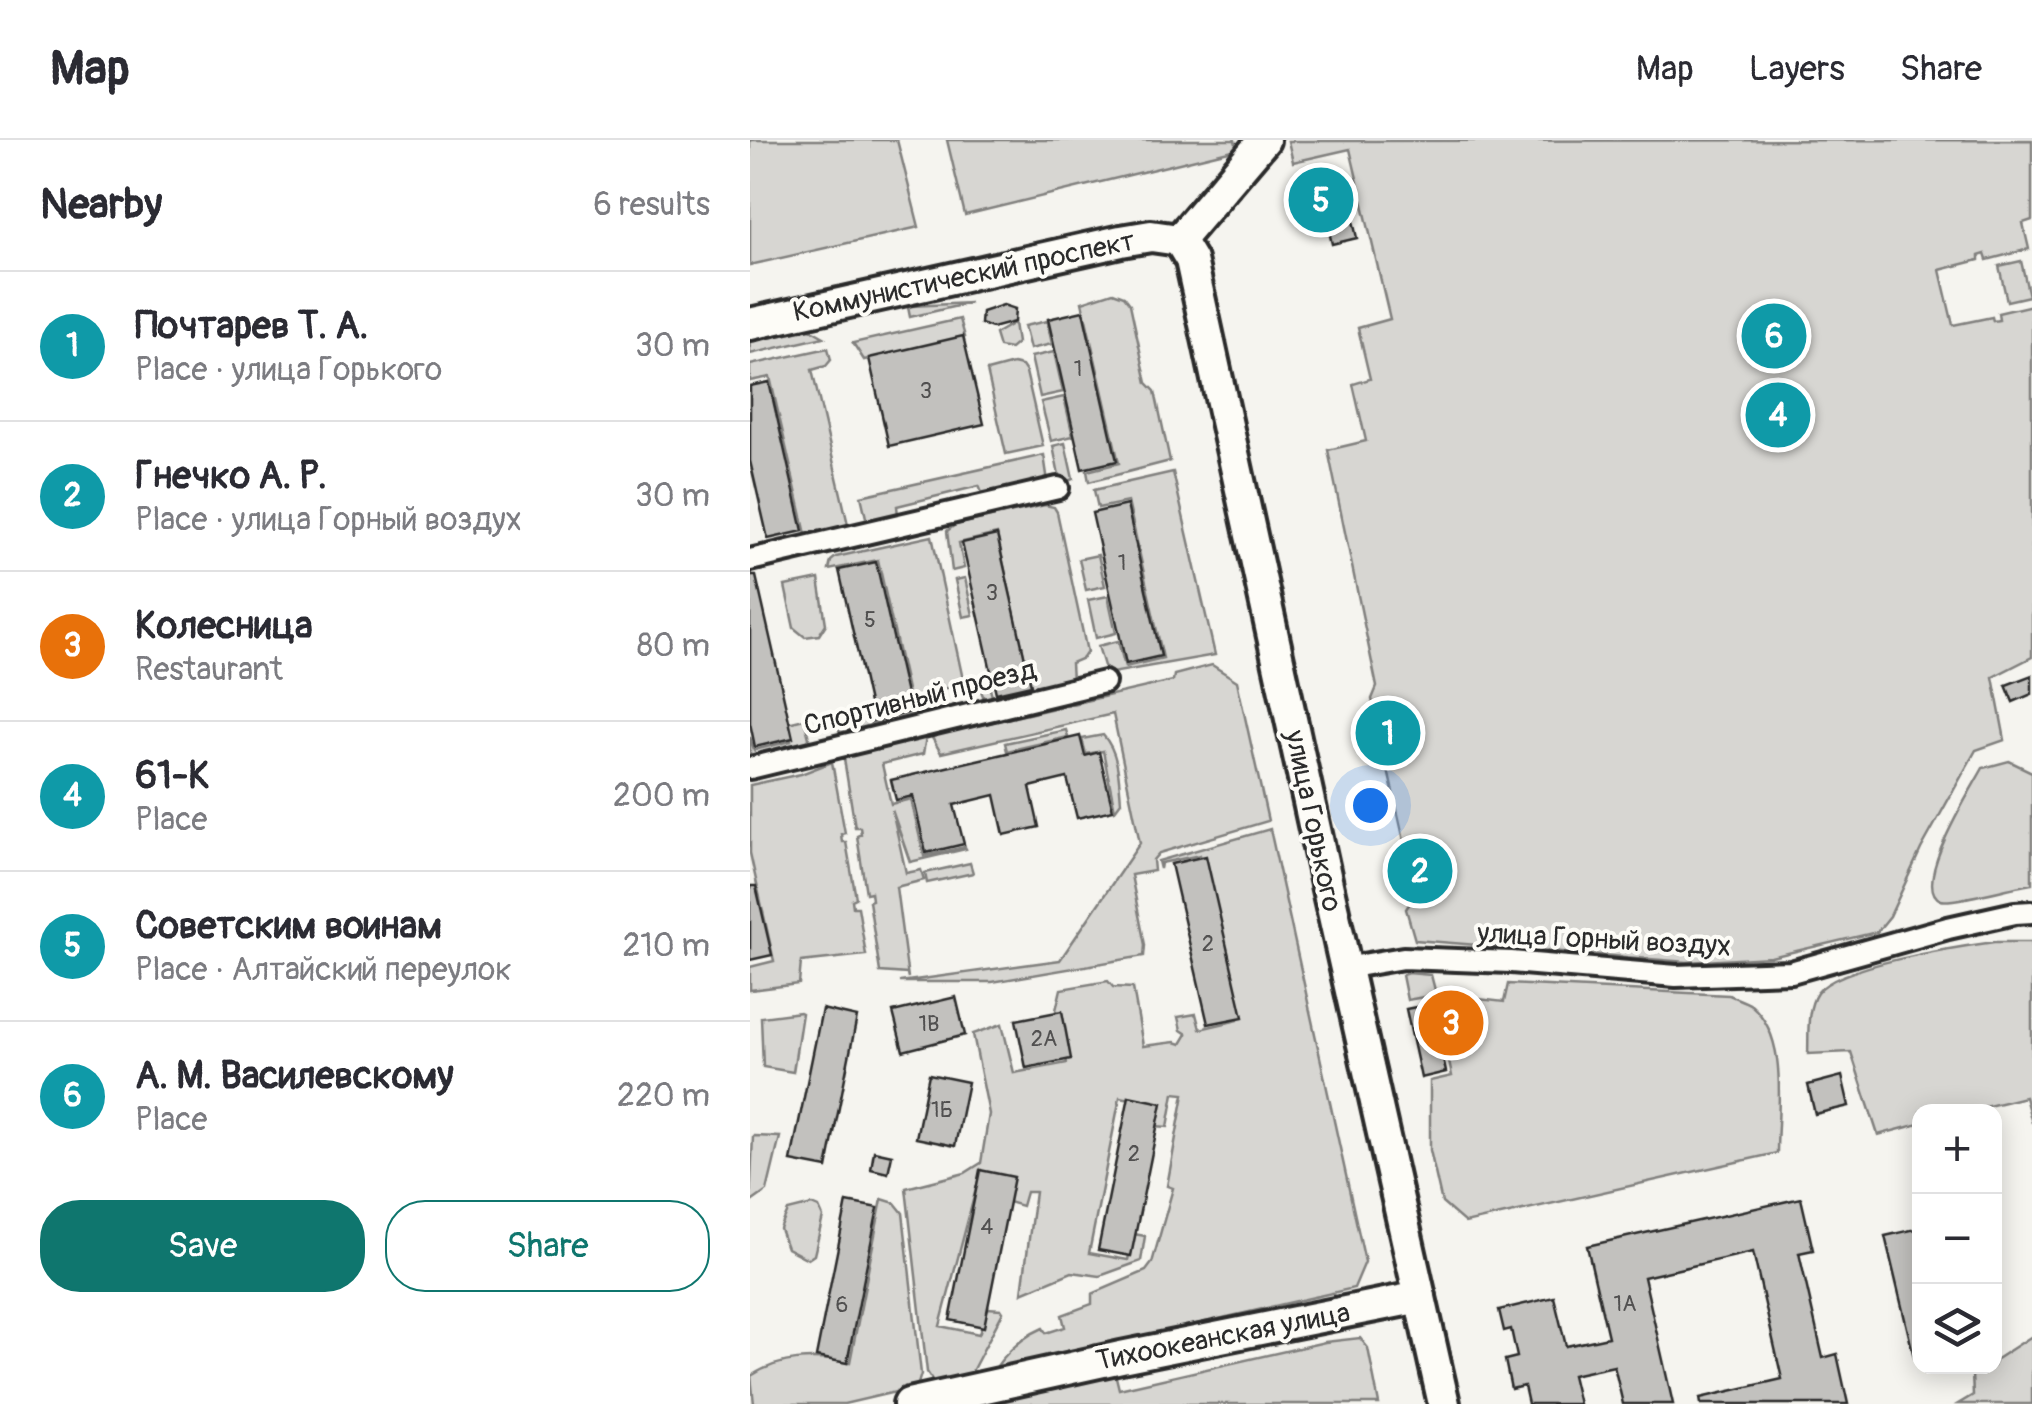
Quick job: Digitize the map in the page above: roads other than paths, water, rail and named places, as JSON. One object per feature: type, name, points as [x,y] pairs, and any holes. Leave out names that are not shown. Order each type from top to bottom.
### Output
[{"type":"main road","points":[[1179,240],[1264,140]]},
{"type":"main road","name":"Коммунистический проспект","points":[[750,324],[1121,241],[1151,236],[1179,240]]},
{"type":"main road","name":"улица Горького","points":[[1179,240],[1191,260],[1444,1404]]},
{"type":"main road","name":"Тихоокеанская улица","points":[[909,1404],[1420,1297]]},
{"type":"street","points":[[750,560],[1058,488]]},
{"type":"street","name":"Спортивный проезд","points":[[750,768],[1104,682]]},
{"type":"street","name":"улица Горный воздух","points":[[1346,968],[1394,958],[1511,962],[1676,976],[1791,972],[1948,928],[2032,912]]},
{"type":"place","name":"Советским воинам","points":[[1321,200]]},
{"type":"place","name":"А. М. Василевскому","points":[[1774,336]]},
{"type":"place","name":"61-К","points":[[1778,415]]},
{"type":"place","name":"Почтарев Т. А.","points":[[1388,733]]},
{"type":"place","name":"Гнечко А. Р.","points":[[1420,871]]},
{"type":"place","name":"Колесница","points":[[1451,1023]]}]
